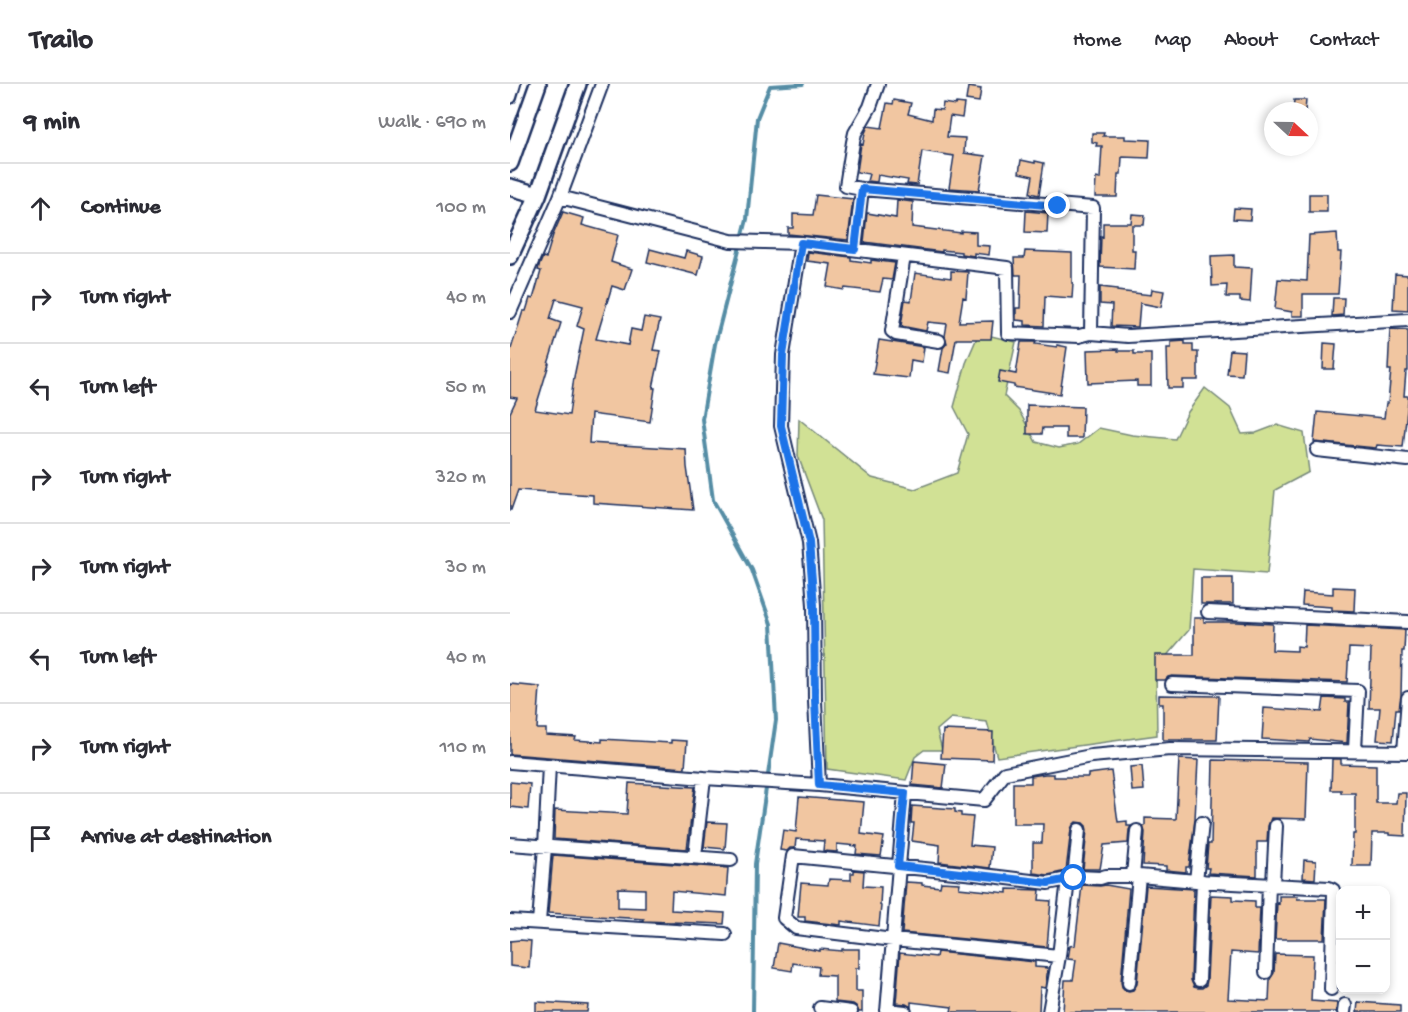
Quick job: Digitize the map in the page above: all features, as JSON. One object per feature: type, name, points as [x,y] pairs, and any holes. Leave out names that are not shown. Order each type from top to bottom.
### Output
[{"type":"main road","points":[[510,163],[538,84]]},
{"type":"main road","points":[[510,256],[538,195],[578,84]]},
{"type":"main road","points":[[510,187],[538,195]]},
{"type":"street","points":[[510,97],[514,84]]},
{"type":"street","points":[[510,312],[560,197],[602,84]]},
{"type":"street","points":[[878,84],[870,107],[855,133],[846,186],[1093,208],[1091,333]]},
{"type":"street","points":[[855,249],[862,189]]},
{"type":"street","points":[[560,197],[731,241],[801,243],[1007,268],[1008,333],[1079,336],[1091,333],[1128,336],[1408,320]]},
{"type":"street","points":[[801,243],[783,355],[781,426],[809,543],[814,605],[819,785]]},
{"type":"street","points":[[904,256],[892,331],[896,334],[939,341]]},
{"type":"street","points":[[1317,450],[1408,460]]},
{"type":"street","points":[[1208,612],[1408,622]]},
{"type":"street","points":[[1172,684],[1358,691],[1355,750]]},
{"type":"street","points":[[510,762],[984,800],[1005,773],[1091,756],[1144,750],[1194,748],[1406,752],[1408,698]]},
{"type":"street","points":[[539,922],[549,765]]},
{"type":"street","points":[[695,856],[704,777]]},
{"type":"street","points":[[905,793],[887,1011],[905,1012]]},
{"type":"street","points":[[1199,980],[1202,822]]},
{"type":"street","points":[[1266,972],[1276,826]]},
{"type":"street","points":[[1049,1012],[1079,830]]},
{"type":"street","points":[[1129,983],[1137,831]]},
{"type":"street","points":[[510,844],[731,860]]},
{"type":"street","points":[[1059,956],[796,928],[784,918],[793,856],[1048,883],[1106,876],[1136,876],[1326,887],[1333,890],[1334,894],[1331,989]]},
{"type":"street","points":[[510,921],[725,934]]},
{"type":"street","points":[[820,1008],[851,1012]]},
{"type":"green space","points":[[979,333],[1016,342],[1004,396],[1019,411],[1036,442],[1059,448],[1078,444],[1099,428],[1132,435],[1175,439],[1188,412],[1205,388],[1230,408],[1242,434],[1256,433],[1277,425],[1304,433],[1309,472],[1275,490],[1267,574],[1193,569],[1189,630],[1156,668],[1157,735],[997,757],[987,722],[951,718],[937,730],[942,750],[924,750],[915,757],[906,780],[827,769],[822,520],[798,456],[799,419],[872,478],[915,489],[957,473],[968,434],[954,407],[966,363]]},
{"type":"building","points":[[968,87],[981,89],[979,102],[966,100]]},
{"type":"building","points":[[894,100],[911,103],[908,114],[932,120],[933,109],[942,110],[943,103],[964,104],[962,118],[950,116],[947,137],[965,138],[964,153],[985,156],[979,190],[949,188],[954,156],[922,151],[917,185],[907,184],[908,180],[878,175],[877,182],[867,181],[869,174],[857,172],[861,144],[863,145],[868,126],[882,128],[887,103],[893,104]]},
{"type":"building","points":[[1294,100],[1306,100],[1306,102],[1294,102]]},
{"type":"building","points":[[1092,133],[1104,133],[1103,136],[1125,136],[1125,139],[1150,140],[1149,158],[1122,157],[1121,174],[1118,174],[1117,197],[1095,197],[1096,178],[1100,179],[1102,146],[1096,146],[1097,143],[1092,142]]},
{"type":"building","points":[[1021,160],[1044,163],[1039,195],[1030,193],[1033,176],[1019,173]]},
{"type":"building","points":[[1309,194],[1327,194],[1327,212],[1309,212]]},
{"type":"building","points":[[816,195],[853,199],[848,240],[788,234],[788,228],[793,228],[793,214],[813,215]]},
{"type":"building","points":[[897,200],[913,202],[912,227],[961,233],[961,231],[976,232],[976,245],[990,246],[989,255],[974,253],[974,256],[961,254],[961,252],[942,250],[942,252],[864,242],[867,213],[896,218]]},
{"type":"building","points":[[1234,208],[1251,209],[1250,220],[1233,219]]},
{"type":"building","points":[[1026,211],[1048,213],[1047,233],[1025,232]]},
{"type":"building","points":[[563,212],[584,218],[582,225],[618,235],[611,262],[632,269],[625,290],[612,286],[596,339],[628,345],[631,329],[641,331],[644,317],[660,320],[653,350],[661,351],[653,388],[655,388],[650,422],[591,414],[589,443],[686,449],[693,510],[593,503],[593,495],[518,490],[510,510],[510,413],[517,398],[510,397],[510,352],[523,311],[526,311],[530,298],[533,299],[541,271],[538,270],[539,266],[543,257],[546,258]],"holes":[[[556,299],[583,306],[577,326],[584,329],[569,415],[535,410],[561,323],[550,319]]]},
{"type":"building","points":[[1132,214],[1145,215],[1144,225],[1132,225],[1132,250],[1135,250],[1134,269],[1100,267],[1103,223],[1131,223]]},
{"type":"building","points":[[1337,233],[1338,252],[1341,252],[1338,294],[1303,294],[1303,316],[1292,316],[1292,312],[1275,309],[1278,279],[1307,281],[1309,235]]},
{"type":"building","points":[[650,249],[684,258],[686,251],[703,256],[698,275],[647,262]]},
{"type":"building","points":[[1025,251],[1072,253],[1072,298],[1045,296],[1044,326],[1025,325],[1025,321],[1016,320],[1016,308],[1020,308],[1021,275],[1015,275],[1014,258],[1024,258]]},
{"type":"building","points":[[808,252],[851,257],[851,260],[871,263],[871,260],[895,263],[892,280],[883,279],[880,292],[827,287],[831,264],[807,261]]},
{"type":"building","points":[[1234,255],[1234,267],[1252,268],[1250,302],[1240,301],[1240,297],[1226,297],[1227,285],[1212,286],[1211,256]]},
{"type":"building","points":[[951,271],[968,272],[966,298],[963,297],[959,322],[993,321],[991,339],[956,339],[950,373],[939,371],[943,348],[947,343],[945,336],[947,324],[928,322],[926,331],[901,326],[905,300],[911,301],[915,273],[951,278]]},
{"type":"building","points":[[1395,274],[1408,275],[1408,310],[1393,309]]},
{"type":"building","points":[[1100,287],[1151,295],[1152,289],[1164,291],[1161,307],[1140,303],[1138,327],[1111,326],[1112,305],[1100,304]]},
{"type":"building","points":[[1333,298],[1344,298],[1343,315],[1332,316]]},
{"type":"building","points":[[1390,329],[1408,330],[1408,371],[1406,371],[1404,396],[1408,396],[1408,400],[1403,447],[1377,445],[1376,448],[1314,442],[1317,412],[1384,418],[1391,370],[1388,370]]},
{"type":"building","points":[[879,340],[924,347],[922,362],[911,360],[909,378],[873,374]]},
{"type":"building","points":[[1185,341],[1185,344],[1193,344],[1193,352],[1198,352],[1198,380],[1183,380],[1183,388],[1168,388],[1167,348],[1171,348],[1171,342]]},
{"type":"building","points":[[1021,342],[1067,347],[1060,394],[1014,387],[1014,385],[998,382],[1000,371],[1016,374]]},
{"type":"building","points":[[1324,343],[1336,344],[1334,369],[1323,369]]},
{"type":"building","points":[[1118,349],[1118,351],[1134,351],[1134,354],[1151,354],[1151,386],[1137,386],[1137,381],[1088,383],[1087,350]]},
{"type":"building","points":[[1230,350],[1244,351],[1242,375],[1227,374]]},
{"type":"building","points":[[1027,405],[1083,407],[1082,438],[1066,438],[1066,428],[1043,428],[1042,434],[1027,434]]},
{"type":"building","points":[[1201,578],[1233,578],[1233,604],[1201,604]]},
{"type":"building","points":[[1333,587],[1355,588],[1354,611],[1302,605],[1303,592],[1333,594]]},
{"type":"building","points":[[1194,618],[1202,618],[1204,622],[1273,624],[1272,650],[1297,651],[1297,646],[1304,647],[1305,625],[1405,630],[1401,695],[1399,709],[1396,709],[1393,741],[1377,740],[1380,708],[1369,708],[1371,649],[1349,648],[1347,682],[1172,676],[1165,680],[1155,680],[1155,655],[1194,655]]},
{"type":"building","points":[[510,684],[540,687],[537,729],[546,729],[546,735],[602,742],[602,739],[671,743],[671,740],[687,741],[685,768],[510,754]]},
{"type":"building","points":[[1159,695],[1219,696],[1217,740],[1163,740],[1163,704],[1159,704]]},
{"type":"building","points":[[1324,698],[1345,699],[1345,702],[1349,702],[1347,743],[1310,739],[1309,742],[1262,739],[1264,708],[1322,712]]},
{"type":"building","points":[[943,730],[993,732],[992,760],[941,758]]},
{"type":"building","points":[[1179,759],[1198,760],[1195,819],[1189,867],[1186,867],[1186,872],[1166,870],[1166,866],[1143,865],[1145,818],[1176,819]]},
{"type":"building","points":[[1332,759],[1341,759],[1341,764],[1376,765],[1376,803],[1396,803],[1397,793],[1406,793],[1405,836],[1372,833],[1371,866],[1352,866],[1355,793],[1331,790]]},
{"type":"building","points":[[1213,760],[1308,762],[1306,819],[1271,818],[1267,842],[1257,842],[1257,876],[1208,873],[1209,868],[1206,868],[1208,844],[1211,844]]},
{"type":"building","points":[[914,761],[946,764],[943,788],[912,785]]},
{"type":"building","points":[[1142,766],[1144,790],[1132,791],[1130,767]]},
{"type":"building","points":[[1111,771],[1118,822],[1127,821],[1127,826],[1131,826],[1128,843],[1104,845],[1100,869],[1083,869],[1087,830],[1083,823],[1076,822],[1071,829],[1066,871],[1048,875],[1033,873],[1033,843],[1042,843],[1043,824],[1013,824],[1013,783],[1031,783],[1031,776],[1045,774],[1054,774],[1054,777],[1088,777],[1088,774]]},
{"type":"building","points":[[510,782],[530,784],[528,809],[510,807]]},
{"type":"building","points":[[629,783],[695,787],[687,849],[554,839],[555,810],[627,814]]},
{"type":"building","points":[[799,797],[864,802],[861,834],[884,837],[881,856],[856,854],[857,846],[837,844],[837,852],[823,851],[824,841],[796,839],[795,848],[787,851],[780,850],[783,830],[796,832]]},
{"type":"building","points":[[912,806],[955,809],[955,812],[961,813],[961,816],[973,817],[970,845],[992,847],[990,868],[939,862],[940,845],[912,841],[914,823],[911,823]]},
{"type":"building","points":[[707,822],[727,823],[725,849],[704,847]]},
{"type":"building","points":[[553,855],[728,868],[726,896],[672,891],[671,910],[725,913],[724,924],[644,921],[644,919],[548,913]],"holes":[[[618,888],[645,889],[645,908],[618,907]]]},
{"type":"building","points":[[1304,860],[1316,861],[1315,879],[1303,878]]},
{"type":"building","points":[[854,870],[864,871],[863,886],[881,887],[879,926],[841,921],[841,925],[805,921],[805,917],[798,917],[801,883],[828,885],[829,879],[851,880],[851,873],[854,873]]},
{"type":"building","points":[[906,882],[940,887],[941,882],[960,883],[959,888],[1007,893],[1007,889],[1040,890],[1039,900],[1051,901],[1047,947],[902,933]]},
{"type":"building","points":[[1082,885],[1106,885],[1129,889],[1121,982],[1125,990],[1133,990],[1137,984],[1146,886],[1194,889],[1191,980],[1194,987],[1202,988],[1206,985],[1207,980],[1211,895],[1233,896],[1233,900],[1255,901],[1255,908],[1260,908],[1258,954],[1231,952],[1228,999],[1269,1001],[1275,954],[1313,955],[1311,1001],[1337,1003],[1336,1012],[1063,1012],[1065,980],[1073,980],[1076,960],[1068,959],[1070,946],[1075,945]]},
{"type":"building","points":[[1279,896],[1298,896],[1297,899],[1326,899],[1324,939],[1275,939]]},
{"type":"building","points":[[510,941],[531,941],[529,968],[510,966]]},
{"type":"building","points":[[778,943],[820,951],[820,949],[842,951],[842,949],[859,949],[856,991],[862,991],[862,1012],[859,1012],[853,1004],[835,1002],[835,976],[818,975],[819,967],[793,963],[792,971],[774,968]]},
{"type":"building","points":[[937,952],[1035,962],[1035,967],[1048,968],[1045,988],[1040,987],[1039,1012],[951,1012],[952,1007],[911,1002],[911,1007],[896,1003],[900,953],[936,957]]},
{"type":"building","points":[[536,1002],[588,1005],[587,1012],[536,1012]]},
{"type":"building","points":[[1358,1002],[1400,1005],[1400,1012],[1357,1012]]},
{"type":"waterway","points":[[753,1012],[755,864],[776,720],[771,624],[752,570],[713,500],[702,419],[715,344],[747,219],[757,118],[770,86],[803,84]]},
{"type":"route","points":[[1058,206],[862,189],[855,249],[801,243],[783,355],[781,426],[809,543],[814,605],[819,785],[905,793],[898,866],[1048,883],[1074,878]]}]
